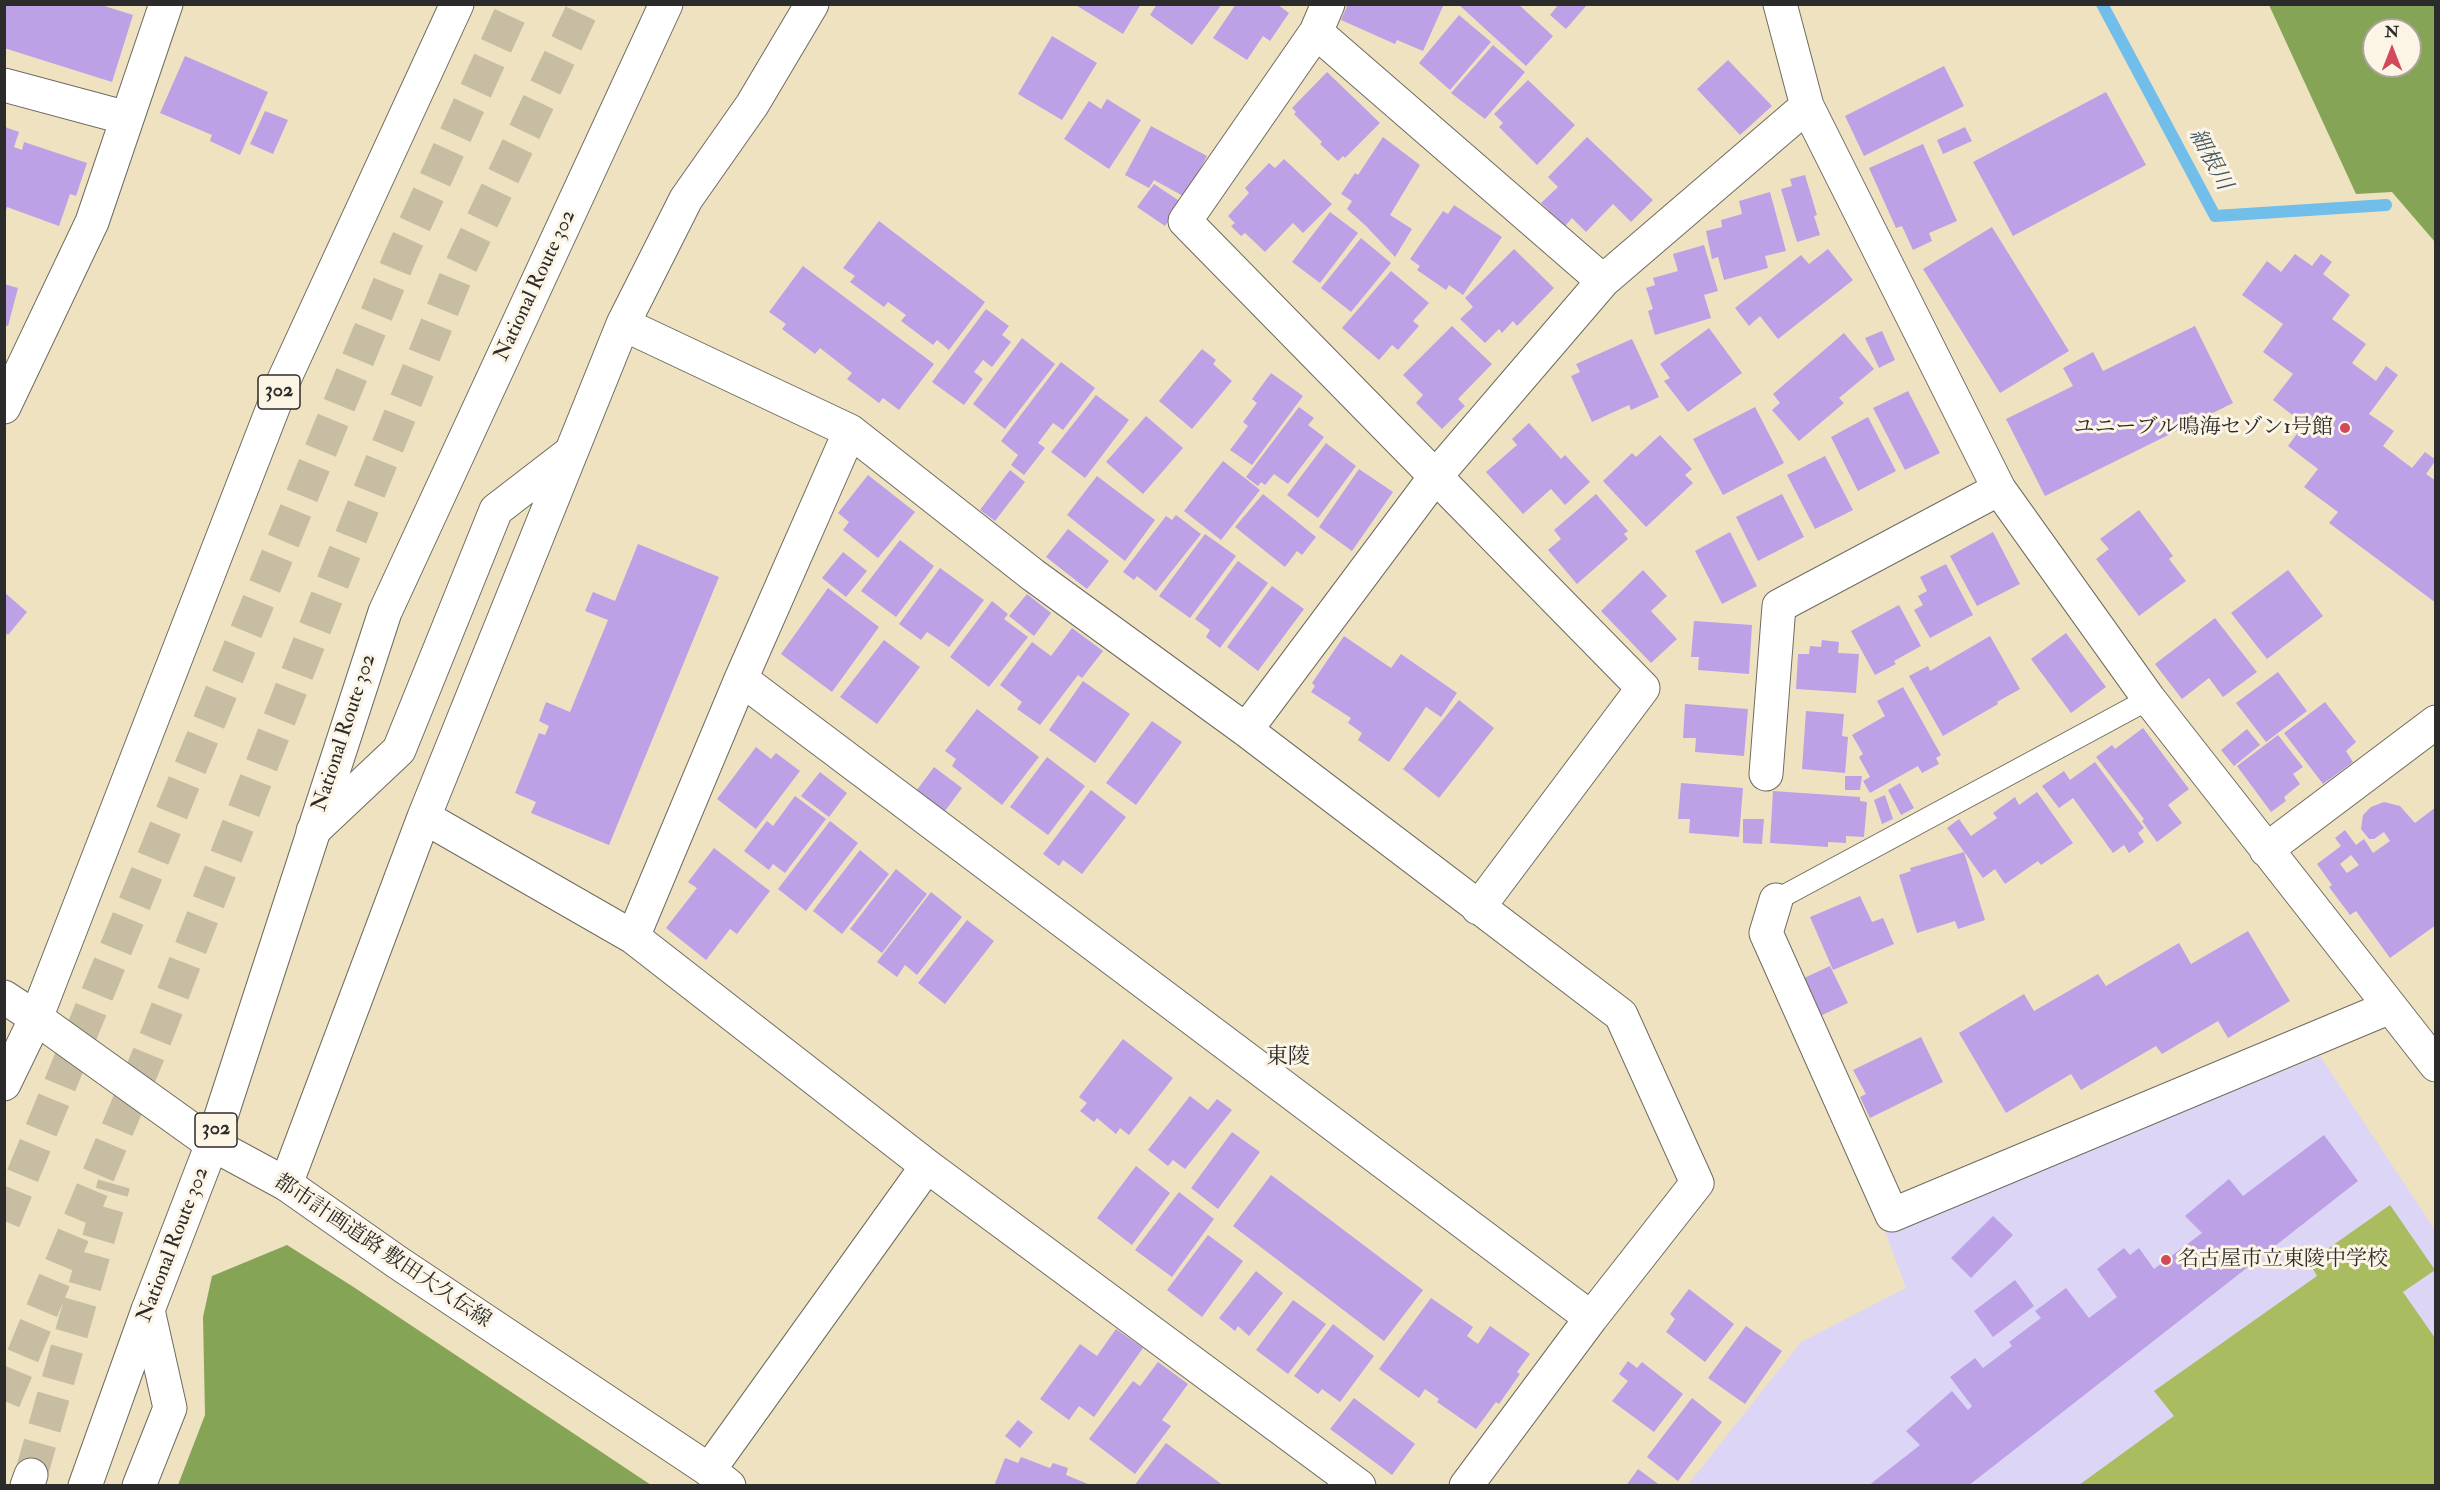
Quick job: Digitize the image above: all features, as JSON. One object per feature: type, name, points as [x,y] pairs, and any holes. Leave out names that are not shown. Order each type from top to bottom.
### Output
[{"type":"main road","points":[[4,407],[92,222],[166,4]]},
{"type":"main road","name":"302","points":[[4,1084],[36,1018],[283,382],[457,4]]},
{"type":"main road","name":"National Route 302","points":[[85,1485],[148,1310],[212,1144],[385,612],[666,4]]},
{"type":"main road","points":[[285,1184],[423,817],[623,324],[686,199],[752,105],[812,4]]},
{"type":"main road","points":[[1780,4],[1807,106],[1999,489],[2148,699],[2436,1065]]},
{"type":"main road","points":[[1478,908],[1643,688],[1185,220],[1322,18],[1604,280]]},
{"type":"main road","points":[[4,85],[127,118]]},
{"type":"main road","points":[[1246,730],[1435,477],[1604,280],[1807,106]]},
{"type":"main road","points":[[623,324],[850,431],[1033,575],[1246,730],[1622,1016],[1697,1183],[1591,1318],[1466,1485]]},
{"type":"main road","points":[[633,937],[741,679],[850,431]]},
{"type":"main road","points":[[313,831],[399,750],[496,510],[571,452]]},
{"type":"main road","points":[[1766,774],[1779,606],[1999,489]]},
{"type":"main road","points":[[741,679],[1591,1318]]},
{"type":"main road","points":[[2266,850],[2436,722]]},
{"type":"main road","points":[[423,817],[633,937],[927,1166],[1359,1485]]},
{"type":"main road","points":[[1776,900],[1766,933],[1892,1215],[2390,1007]]},
{"type":"main road","name":"都市計画道路 敷田大久伝線","points":[[4,997],[212,1144],[285,1184],[719,1478]]},
{"type":"main road","points":[[719,1478],[927,1166]]},
{"type":"main road","points":[[139,1485],[170,1408],[148,1310]]},
{"type":"lane","points":[[1776,900],[2148,699]]},
{"type":"shaded area","name":"名古屋市立東陵中学校","points":[[2320,1056],[2435,1230],[2435,1485],[1687,1486],[1801,1342],[1906,1288],[1885,1231]]},
{"type":"green space","points":[[2269,5],[2435,5],[2435,242],[2392,192],[2356,194]]},
{"type":"green space","points":[[2390,1205],[2435,1270],[2403,1292],[2435,1338],[2435,1485],[2079,1485],[2174,1416],[2154,1391],[2317,1276],[2309,1262]]},
{"type":"green space","points":[[287,1245],[651,1485],[178,1485],[205,1415],[203,1317],[212,1276]]},
{"type":"building","points":[[4,4],[98,4],[133,15],[112,82],[4,48]]},
{"type":"building","points":[[1074,4],[1141,4],[1123,34]]},
{"type":"building","points":[[1157,4],[1222,4],[1192,45],[1150,15]]},
{"type":"building","points":[[1236,4],[1277,4],[1289,13],[1270,41],[1263,36],[1247,60],[1213,38]]},
{"type":"building","points":[[1348,4],[1444,4],[1423,51],[1397,40],[1395,44],[1341,20]]},
{"type":"building","points":[[1458,4],[1518,4],[1553,36],[1526,66]]},
{"type":"building","points":[[1559,4],[1584,4],[1586,6],[1566,29],[1550,15]]},
{"type":"building","points":[[1459,15],[1491,42],[1450,90],[1419,63]]},
{"type":"building","points":[[1052,36],[1097,63],[1062,120],[1018,94]]},
{"type":"building","points":[[1493,45],[1525,72],[1485,119],[1451,93]]},
{"type":"building","points":[[185,56],[268,92],[240,155],[210,141],[212,135],[160,113]]},
{"type":"building","points":[[1728,60],[1772,106],[1740,135],[1697,89]]},
{"type":"building","points":[[1944,66],[1964,106],[1864,156],[1845,116]]},
{"type":"building","points":[[1327,72],[1380,123],[1345,158],[1343,156],[1338,161],[1320,144],[1322,142],[1294,114],[1296,112],[1292,108]]},
{"type":"building","points":[[1528,80],[1575,125],[1537,165],[1499,127],[1503,123],[1494,114]]},
{"type":"building","points":[[2106,92],[2146,165],[2013,236],[1973,162]]},
{"type":"building","points":[[1107,99],[1141,120],[1109,169],[1064,139],[1089,101],[1101,109]]},
{"type":"building","points":[[265,111],[288,120],[273,154],[250,144]]},
{"type":"building","points":[[1151,126],[1207,156],[1185,197],[1154,180],[1149,188],[1125,175]]},
{"type":"building","points":[[5,127],[19,132],[14,147],[22,150],[24,142],[87,163],[76,196],[70,194],[59,226],[7,207],[5,214]]},
{"type":"building","points":[[1965,127],[1972,141],[1943,154],[1937,140]]},
{"type":"building","points":[[1383,137],[1420,165],[1390,215],[1412,229],[1395,257],[1347,209],[1352,201],[1341,194],[1355,173],[1358,175]]},
{"type":"building","points":[[1587,137],[1653,200],[1631,222],[1613,204],[1586,232],[1572,218],[1565,226],[1541,203],[1558,187],[1548,177]]},
{"type":"building","points":[[1923,144],[1957,221],[1929,233],[1932,241],[1913,250],[1902,226],[1896,228],[1869,168]]},
{"type":"building","points":[[1284,159],[1332,204],[1303,233],[1293,223],[1265,252],[1245,233],[1241,236],[1231,226],[1235,223],[1228,216],[1249,193],[1245,188],[1269,163],[1275,168]]},
{"type":"building","points":[[1805,175],[1817,215],[1814,216],[1820,235],[1797,242],[1781,189],[1792,186],[1790,179]]},
{"type":"building","points":[[1154,184],[1181,202],[1165,226],[1137,207]]},
{"type":"building","points":[[1770,192],[1786,251],[1765,256],[1768,268],[1724,280],[1718,257],[1712,259],[1706,231],[1722,227],[1721,220],[1742,214],[1739,201]]},
{"type":"building","points":[[1454,205],[1502,237],[1463,295],[1449,285],[1446,290],[1417,270],[1420,266],[1410,259],[1443,211],[1448,214]]},
{"type":"building","points":[[1330,212],[1358,233],[1320,283],[1292,262]]},
{"type":"building","points":[[879,221],[985,302],[949,350],[937,340],[933,345],[901,321],[906,315],[888,302],[884,307],[850,282],[855,276],[843,268]]},
{"type":"building","points":[[1992,227],[2069,351],[2000,393],[1923,269]]},
{"type":"building","points":[[1361,238],[1391,263],[1351,312],[1321,288]]},
{"type":"building","points":[[1704,245],[1718,291],[1704,295],[1711,318],[1655,335],[1648,311],[1653,309],[1646,288],[1655,285],[1653,278],[1678,271],[1673,254]]},
{"type":"building","points":[[1514,249],[1554,288],[1517,326],[1513,321],[1502,333],[1499,329],[1485,343],[1460,319],[1473,307],[1465,298]]},
{"type":"building","points":[[1828,249],[1853,280],[1778,339],[1760,316],[1749,326],[1735,308],[1801,255],[1809,264]]},
{"type":"building","name":"ユニーブル鳴海セゾン1号館","points":[[2295,254],[2312,266],[2321,254],[2324,256],[2332,262],[2323,274],[2350,295],[2332,319],[2366,344],[2352,363],[2376,381],[2386,366],[2398,375],[2369,414],[2394,431],[2383,446],[2412,468],[2425,452],[2436,460],[2426,474],[2436,481],[2436,603],[2329,523],[2338,512],[2304,487],[2318,469],[2288,446],[2304,424],[2273,400],[2293,374],[2263,352],[2283,324],[2242,295],[2267,261],[2281,272]]},
{"type":"building","points":[[803,266],[934,364],[899,410],[883,398],[879,403],[847,379],[852,373],[820,348],[815,354],[782,329],[786,324],[769,312]]},
{"type":"building","points":[[1391,271],[1429,303],[1413,321],[1419,326],[1398,350],[1392,345],[1379,360],[1342,328]]},
{"type":"building","points":[[4,284],[18,288],[8,326],[4,325]]},
{"type":"building","points":[[986,309],[1009,326],[1002,335],[1011,342],[992,367],[983,360],[974,372],[983,379],[964,405],[932,382]]},
{"type":"building","points":[[1452,326],[1492,364],[1458,399],[1465,406],[1442,429],[1416,403],[1423,395],[1403,375]]},
{"type":"building","points":[[2195,326],[2233,403],[2045,496],[2006,419],[2073,386],[2063,368],[2093,352],[2103,371]]},
{"type":"building","points":[[1709,328],[1742,373],[1688,412],[1664,381],[1670,378],[1660,364]]},
{"type":"building","points":[[1882,331],[1895,360],[1879,368],[1865,338]]},
{"type":"building","points":[[1844,333],[1874,369],[1839,398],[1844,403],[1799,441],[1772,410],[1780,403],[1773,394]]},
{"type":"building","points":[[1022,338],[1055,364],[1005,429],[973,404]]},
{"type":"building","points":[[1632,339],[1659,397],[1631,410],[1629,405],[1592,422],[1571,376],[1580,372],[1576,364]]},
{"type":"building","points":[[1202,349],[1216,360],[1213,364],[1232,381],[1192,429],[1159,401]]},
{"type":"building","points":[[1061,362],[1095,388],[1063,430],[1053,423],[1038,443],[1045,448],[1024,475],[1011,465],[1018,455],[1001,441]]},
{"type":"building","points":[[1271,373],[1303,396],[1252,465],[1230,450],[1248,426],[1243,422],[1257,403],[1252,399]]},
{"type":"building","points":[[1908,391],[1940,453],[1905,470],[1873,408]]},
{"type":"building","points":[[1096,395],[1129,420],[1085,478],[1051,452]]},
{"type":"building","points":[[1299,407],[1314,418],[1308,425],[1324,437],[1288,484],[1274,474],[1265,485],[1261,482],[1258,486],[1246,477]]},
{"type":"building","points":[[1755,407],[1784,463],[1723,495],[1693,439]]},
{"type":"building","points":[[1146,416],[1183,448],[1143,494],[1106,462]]},
{"type":"building","points":[[1868,417],[1896,471],[1858,491],[1831,437]]},
{"type":"building","points":[[1529,423],[1561,459],[1565,455],[1590,482],[1565,505],[1551,489],[1523,514],[1486,472],[1517,445],[1512,439]]},
{"type":"building","points":[[1660,435],[1692,469],[1685,475],[1693,483],[1646,527],[1603,481],[1632,453],[1636,457]]},
{"type":"building","points":[[1326,443],[1356,466],[1318,518],[1287,495]]},
{"type":"building","points":[[1825,456],[1853,510],[1815,529],[1787,475]]},
{"type":"building","points":[[1223,461],[1260,490],[1221,540],[1184,511]]},
{"type":"building","points":[[1359,469],[1393,492],[1352,551],[1319,527]]},
{"type":"building","points":[[1010,470],[1025,482],[995,521],[980,510]]},
{"type":"building","points":[[868,475],[915,512],[878,558],[843,530],[849,522],[838,513]]},
{"type":"building","points":[[1097,476],[1155,520],[1125,561],[1067,515]]},
{"type":"building","points":[[1263,494],[1316,537],[1302,555],[1297,551],[1285,567],[1235,527]]},
{"type":"building","points":[[1596,494],[1628,531],[1624,534],[1628,539],[1577,584],[1548,550],[1561,539],[1554,530]]},
{"type":"building","points":[[1782,494],[1804,537],[1758,561],[1736,517]]},
{"type":"building","points":[[2139,510],[2173,556],[2169,559],[2186,581],[2139,616],[2096,559],[2109,549],[2100,539]]},
{"type":"building","points":[[1176,515],[1201,534],[1156,591],[1137,576],[1134,580],[1123,572],[1166,516],[1172,520]]},
{"type":"building","points":[[1068,529],[1109,561],[1087,589],[1046,557]]},
{"type":"building","points":[[1730,532],[1757,586],[1722,604],[1695,551]]},
{"type":"building","points":[[1993,532],[2020,584],[1977,606],[1950,556]]},
{"type":"building","points":[[1205,534],[1236,556],[1190,618],[1159,596]]},
{"type":"building","points":[[900,540],[934,566],[896,617],[861,591]]},
{"type":"building","points":[[638,544],[719,577],[609,845],[531,813],[536,802],[515,793],[539,733],[545,735],[549,726],[539,721],[546,702],[570,712],[608,620],[585,611],[593,592],[615,601]]},
{"type":"building","points":[[843,552],[867,571],[846,597],[822,578]]},
{"type":"building","points":[[1238,561],[1268,583],[1220,648],[1206,637],[1210,630],[1195,619]]},
{"type":"building","points":[[1946,564],[1973,615],[1930,638],[1914,610],[1923,605],[1918,596],[1927,591],[1920,577]]},
{"type":"building","points":[[940,568],[984,600],[949,647],[927,632],[921,640],[899,624]]},
{"type":"building","points":[[1643,570],[1667,596],[1651,611],[1677,639],[1651,663],[1601,611]]},
{"type":"building","points":[[2288,570],[2323,616],[2267,659],[2231,613]]},
{"type":"building","points":[[1272,586],[1304,609],[1258,671],[1227,647]]},
{"type":"building","points":[[828,588],[879,627],[832,692],[781,654]]},
{"type":"building","points":[[4,592],[27,612],[8,635],[4,632]]},
{"type":"building","points":[[1027,594],[1051,613],[1034,636],[1009,616]]},
{"type":"building","points":[[992,601],[1008,614],[1004,619],[1028,637],[989,687],[950,657]]},
{"type":"building","points":[[1899,605],[1921,646],[1894,661],[1896,664],[1875,675],[1851,631]]},
{"type":"building","points":[[2215,618],[2257,672],[2223,697],[2209,678],[2182,699],[2155,664]]},
{"type":"building","points":[[1694,621],[1752,625],[1749,674],[1698,670],[1699,657],[1691,657]]},
{"type":"building","points":[[1072,628],[1103,651],[1082,678],[1078,675],[1040,725],[1017,709],[1022,702],[1000,685],[1032,642],[1051,656]]},
{"type":"building","points":[[2066,633],[2106,687],[2071,713],[2031,659]]},
{"type":"building","points":[[1344,636],[1391,668],[1401,654],[1457,693],[1441,717],[1426,707],[1389,762],[1358,740],[1362,733],[1348,723],[1351,718],[1311,692],[1315,686],[1312,683]]},
{"type":"building","points":[[1990,636],[2020,689],[1943,736],[1909,676],[1928,666],[1930,671]]},
{"type":"building","points":[[884,640],[920,667],[877,724],[840,697]]},
{"type":"building","points":[[1822,640],[1839,642],[1838,653],[1859,654],[1856,693],[1796,689],[1798,654],[1809,654],[1810,646],[1821,647]]},
{"type":"building","points":[[2278,672],[2307,711],[2266,742],[2236,703]]},
{"type":"building","points":[[1083,681],[1130,714],[1095,763],[1049,730]]},
{"type":"building","points":[[1903,687],[1941,755],[1936,758],[1939,764],[1922,773],[1918,766],[1870,793],[1863,781],[1870,777],[1859,757],[1863,754],[1852,735],[1885,716],[1877,701]]},
{"type":"building","points":[[1459,700],[1494,728],[1439,798],[1403,769]]},
{"type":"building","points":[[2325,702],[2356,742],[2346,751],[2353,762],[2323,784],[2284,733]]},
{"type":"building","points":[[1685,704],[1748,709],[1744,756],[1695,752],[1696,738],[1683,738]]},
{"type":"building","points":[[977,709],[1039,757],[1002,805],[952,766],[956,759],[945,751]]},
{"type":"building","points":[[1806,711],[1844,714],[1842,736],[1848,737],[1845,773],[1802,769]]},
{"type":"building","points":[[1152,721],[1182,742],[1136,805],[1106,783]]},
{"type":"building","points":[[2143,728],[2189,789],[2168,805],[2182,823],[2157,842],[2142,821],[2144,819],[2096,757],[2112,745],[2115,749]]},
{"type":"building","points":[[2247,729],[2260,745],[2234,766],[2221,750]]},
{"type":"building","points":[[2278,735],[2303,767],[2293,774],[2300,784],[2284,797],[2286,801],[2271,812],[2237,766]]},
{"type":"building","points":[[756,747],[771,759],[776,753],[800,771],[756,829],[717,799]]},
{"type":"building","points":[[1047,757],[1085,786],[1048,835],[1010,807]]},
{"type":"building","points":[[2095,762],[2144,828],[2138,833],[2144,842],[2129,853],[2124,845],[2113,853],[2073,798],[2059,808],[2042,786],[2064,771],[2070,780]]},
{"type":"building","points":[[934,767],[962,788],[942,815],[914,794]]},
{"type":"building","points":[[820,772],[847,793],[829,817],[801,796]]},
{"type":"building","points":[[1845,776],[1862,776],[1860,790],[1845,790]]},
{"type":"building","points":[[1681,783],[1743,788],[1739,837],[1689,833],[1690,819],[1678,819]]},
{"type":"building","points":[[1900,783],[1914,808],[1901,815],[1888,790]]},
{"type":"building","points":[[1091,790],[1126,817],[1082,874],[1063,860],[1059,866],[1043,854]]},
{"type":"building","points":[[1773,791],[1860,797],[1860,801],[1867,802],[1864,837],[1846,836],[1846,843],[1828,842],[1828,847],[1770,843]]},
{"type":"building","points":[[2037,792],[2073,843],[2041,865],[2038,861],[2005,884],[1995,869],[1983,878],[1947,828],[1959,819],[1971,836],[1997,818],[1993,813],[2015,797],[2019,805]]},
{"type":"building","points":[[1885,795],[1893,819],[1882,824],[1874,800]]},
{"type":"building","points":[[795,796],[826,819],[785,873],[773,864],[769,870],[744,851],[767,821],[773,826]]},
{"type":"building","points":[[2384,802],[2400,806],[2415,823],[2436,807],[2436,925],[2390,958],[2356,911],[2350,915],[2329,887],[2332,885],[2317,864],[2341,846],[2335,838],[2345,830],[2356,845],[2364,839],[2373,853],[2390,841],[2384,832],[2374,839],[2369,839],[2361,829],[2363,815],[2371,807]],"holes":[[[2351,855],[2359,865],[2347,873],[2340,864]]]},
{"type":"building","points":[[1743,819],[1764,819],[1762,844],[1743,843]]},
{"type":"building","points":[[830,821],[858,843],[806,911],[778,889]]},
{"type":"building","points":[[714,848],[770,891],[737,934],[730,929],[706,960],[666,928],[697,888],[688,882]]},
{"type":"building","points":[[860,850],[889,874],[842,934],[813,911]]},
{"type":"building","points":[[1964,852],[1985,920],[1958,929],[1955,921],[1917,933],[1899,875],[1911,871],[1910,868]]},
{"type":"building","points":[[896,869],[927,894],[882,953],[850,929]]},
{"type":"building","points":[[931,892],[962,917],[917,975],[905,965],[897,977],[877,962]]},
{"type":"building","points":[[1860,896],[1872,922],[1883,918],[1894,944],[1833,970],[1810,917]]},
{"type":"building","points":[[967,920],[994,941],[945,1004],[918,983]]},
{"type":"building","points":[[2248,931],[2290,1001],[2228,1038],[2218,1021],[2162,1054],[2156,1046],[2081,1090],[2071,1074],[2006,1113],[1959,1033],[2024,994],[2034,1011],[2098,974],[2106,986],[2179,943],[2191,964]]},
{"type":"building","points":[[1830,966],[1848,1003],[1820,1016],[1802,979]]},
{"type":"building","points":[[1921,1037],[1943,1082],[1870,1118],[1860,1097],[1866,1094],[1853,1070]]},
{"type":"building","points":[[1123,1039],[1173,1078],[1129,1135],[1120,1128],[1116,1134],[1097,1118],[1094,1122],[1080,1111],[1087,1103],[1079,1097]]},
{"type":"building","points":[[1190,1096],[1208,1110],[1217,1099],[1232,1110],[1185,1169],[1173,1160],[1168,1166],[1148,1150]]},
{"type":"building","points":[[1232,1132],[1260,1152],[1218,1209],[1191,1188]]},
{"type":"building","points":[[2324,1135],[2358,1181],[1968,1486],[1868,1486],[1920,1445],[1906,1431],[1952,1391],[1968,1410],[1972,1406],[1950,1377],[1975,1358],[1983,1368],[2012,1346],[2009,1342],[2041,1318],[2035,1311],[2066,1288],[2089,1318],[2117,1297],[2097,1269],[2124,1248],[2130,1255],[2139,1248],[2154,1269],[2202,1233],[2185,1216],[2229,1179],[2243,1196]]},
{"type":"building","points":[[1136,1166],[1170,1193],[1132,1245],[1097,1218]]},
{"type":"building","points":[[1271,1175],[1423,1290],[1384,1341],[1233,1226]]},
{"type":"building","points":[[1179,1192],[1214,1219],[1172,1277],[1135,1250]]},
{"type":"building","points":[[1993,1216],[2013,1235],[1971,1278],[1951,1258]]},
{"type":"building","points":[[1208,1235],[1243,1261],[1202,1317],[1167,1290]]},
{"type":"building","points":[[1256,1271],[1283,1293],[1249,1336],[1238,1326],[1235,1331],[1219,1318]]},
{"type":"building","points":[[2015,1280],[2034,1306],[1993,1337],[1974,1311]]},
{"type":"building","points":[[1689,1289],[1734,1324],[1705,1362],[1666,1332],[1675,1319],[1670,1314]]},
{"type":"building","points":[[1431,1298],[1473,1327],[1467,1336],[1478,1344],[1490,1326],[1530,1354],[1517,1372],[1520,1374],[1499,1404],[1496,1402],[1476,1429],[1437,1402],[1439,1399],[1425,1389],[1419,1398],[1379,1369]]},
{"type":"building","points":[[1293,1300],[1326,1324],[1288,1374],[1256,1350]]},
{"type":"building","points":[[1333,1324],[1374,1356],[1340,1402],[1322,1389],[1318,1394],[1294,1376]]},
{"type":"building","points":[[1746,1326],[1782,1351],[1745,1404],[1708,1378]]},
{"type":"building","points":[[1116,1329],[1143,1348],[1094,1417],[1079,1406],[1069,1420],[1040,1399],[1080,1344],[1097,1356]]},
{"type":"building","points":[[1628,1361],[1637,1368],[1642,1362],[1683,1394],[1654,1432],[1612,1401],[1628,1381],[1619,1374]]},
{"type":"building","points":[[1158,1362],[1188,1384],[1162,1420],[1171,1426],[1135,1474],[1089,1439],[1133,1381],[1140,1386]]},
{"type":"building","points":[[1354,1398],[1415,1444],[1392,1475],[1330,1429]]},
{"type":"building","points":[[1692,1398],[1722,1422],[1678,1481],[1647,1457]]},
{"type":"building","points":[[1018,1420],[1033,1432],[1020,1448],[1005,1436]]},
{"type":"building","points":[[1166,1443],[1224,1486],[1134,1486]]},
{"type":"building","points":[[1021,1457],[1050,1468],[1053,1463],[1068,1468],[1066,1475],[1093,1486],[994,1486],[1005,1458],[1018,1463]]},
{"type":"building","points":[[1638,1469],[1661,1486],[1626,1486]]},
{"type":"waterway","name":"細根川","points":[[2102,4],[2215,216],[2386,205]]},
{"type":"tunnel","points":[[4,1221],[400,257],[515,4]]},
{"type":"tunnel","points":[[4,1401],[158,1032],[330,589],[457,274],[585,4]]},
{"type":"tunnel","points":[[31,1475],[114,1184]]},
{"type":"place","name":"ユニーブル鳴海セゾン1号館","points":[[2345,428]]},
{"type":"place","name":"名古屋市立東陵中学校","points":[[2166,1260]]},
{"type":"district","name":"東陵","points":[[1288,1058]]}]
